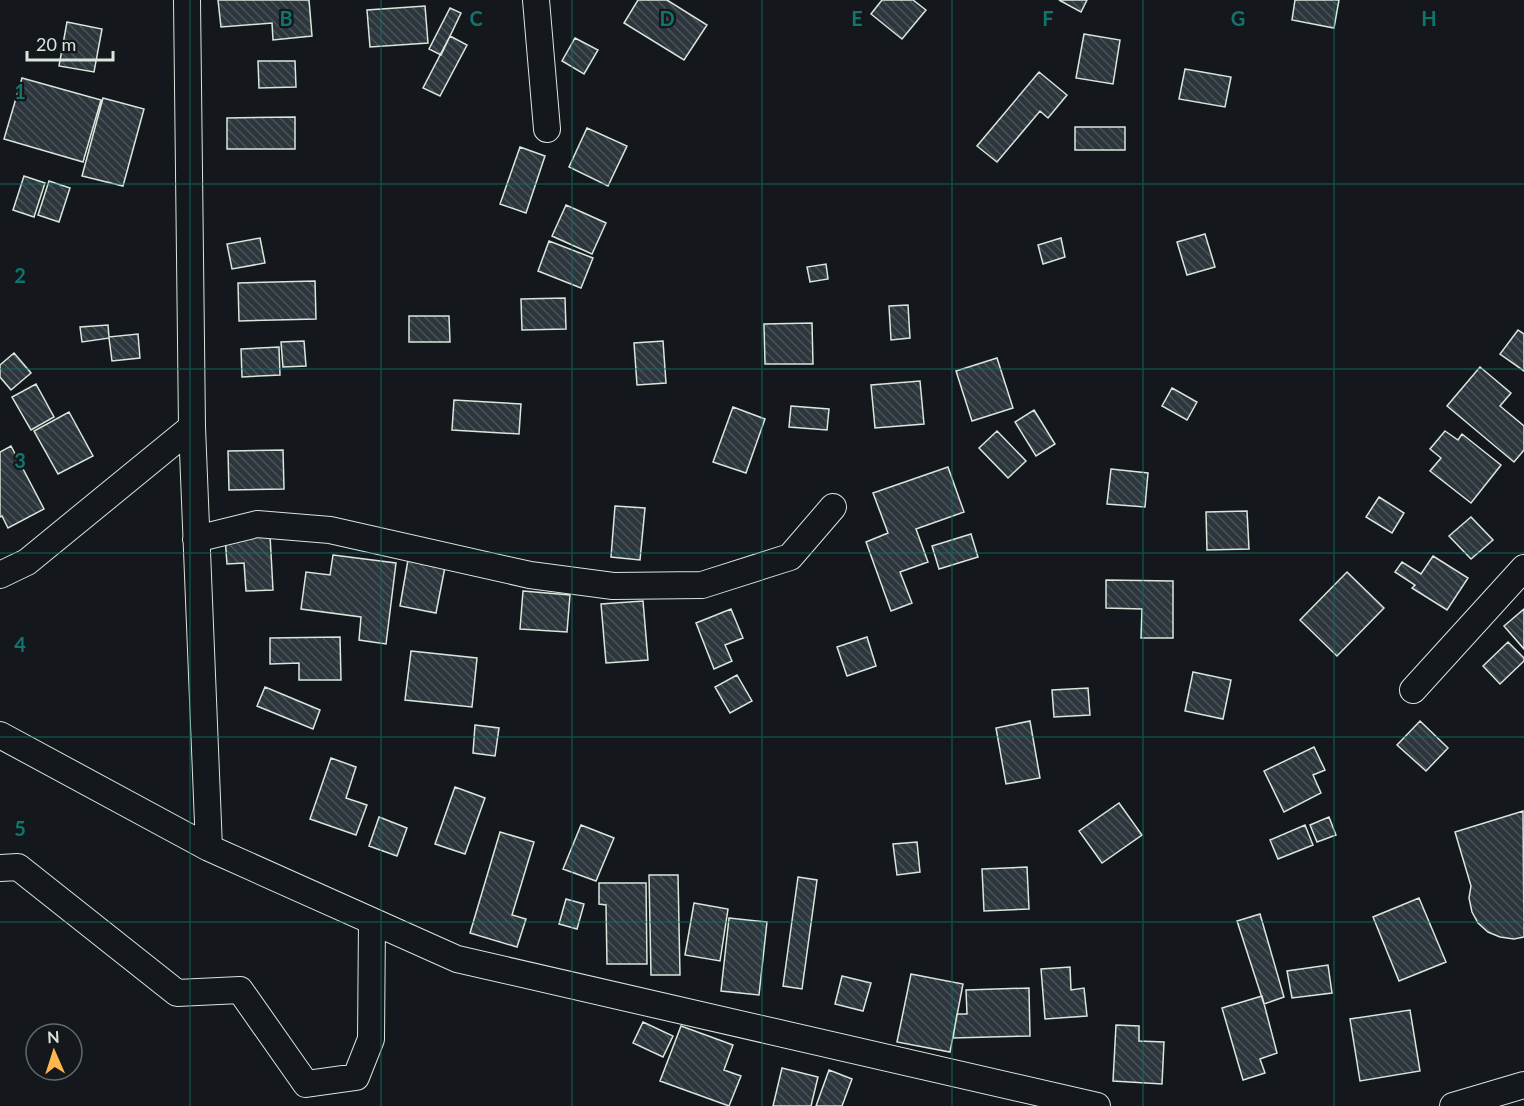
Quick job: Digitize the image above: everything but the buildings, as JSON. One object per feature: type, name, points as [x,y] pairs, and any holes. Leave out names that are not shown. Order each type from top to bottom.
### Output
[{"type":"street","points":[[187,0],[192,427],[209,848]]},
{"type":"street","points":[[536,0],[547,129]]},
{"type":"street","points":[[0,574],[27,562],[192,427]]},
{"type":"street","points":[[196,539],[257,524],[330,530],[530,575],[613,586],[702,585],[790,557],[833,507]]},
{"type":"street","points":[[1413,690],[1524,568]]},
{"type":"street","points":[[0,735],[209,848],[457,959],[1097,1106]]},
{"type":"street","points":[[0,868],[18,867],[177,993],[240,990],[306,1084],[356,1077],[371,1039],[372,921]]},
{"type":"street","points":[[1453,1106],[1524,1084]]}]
